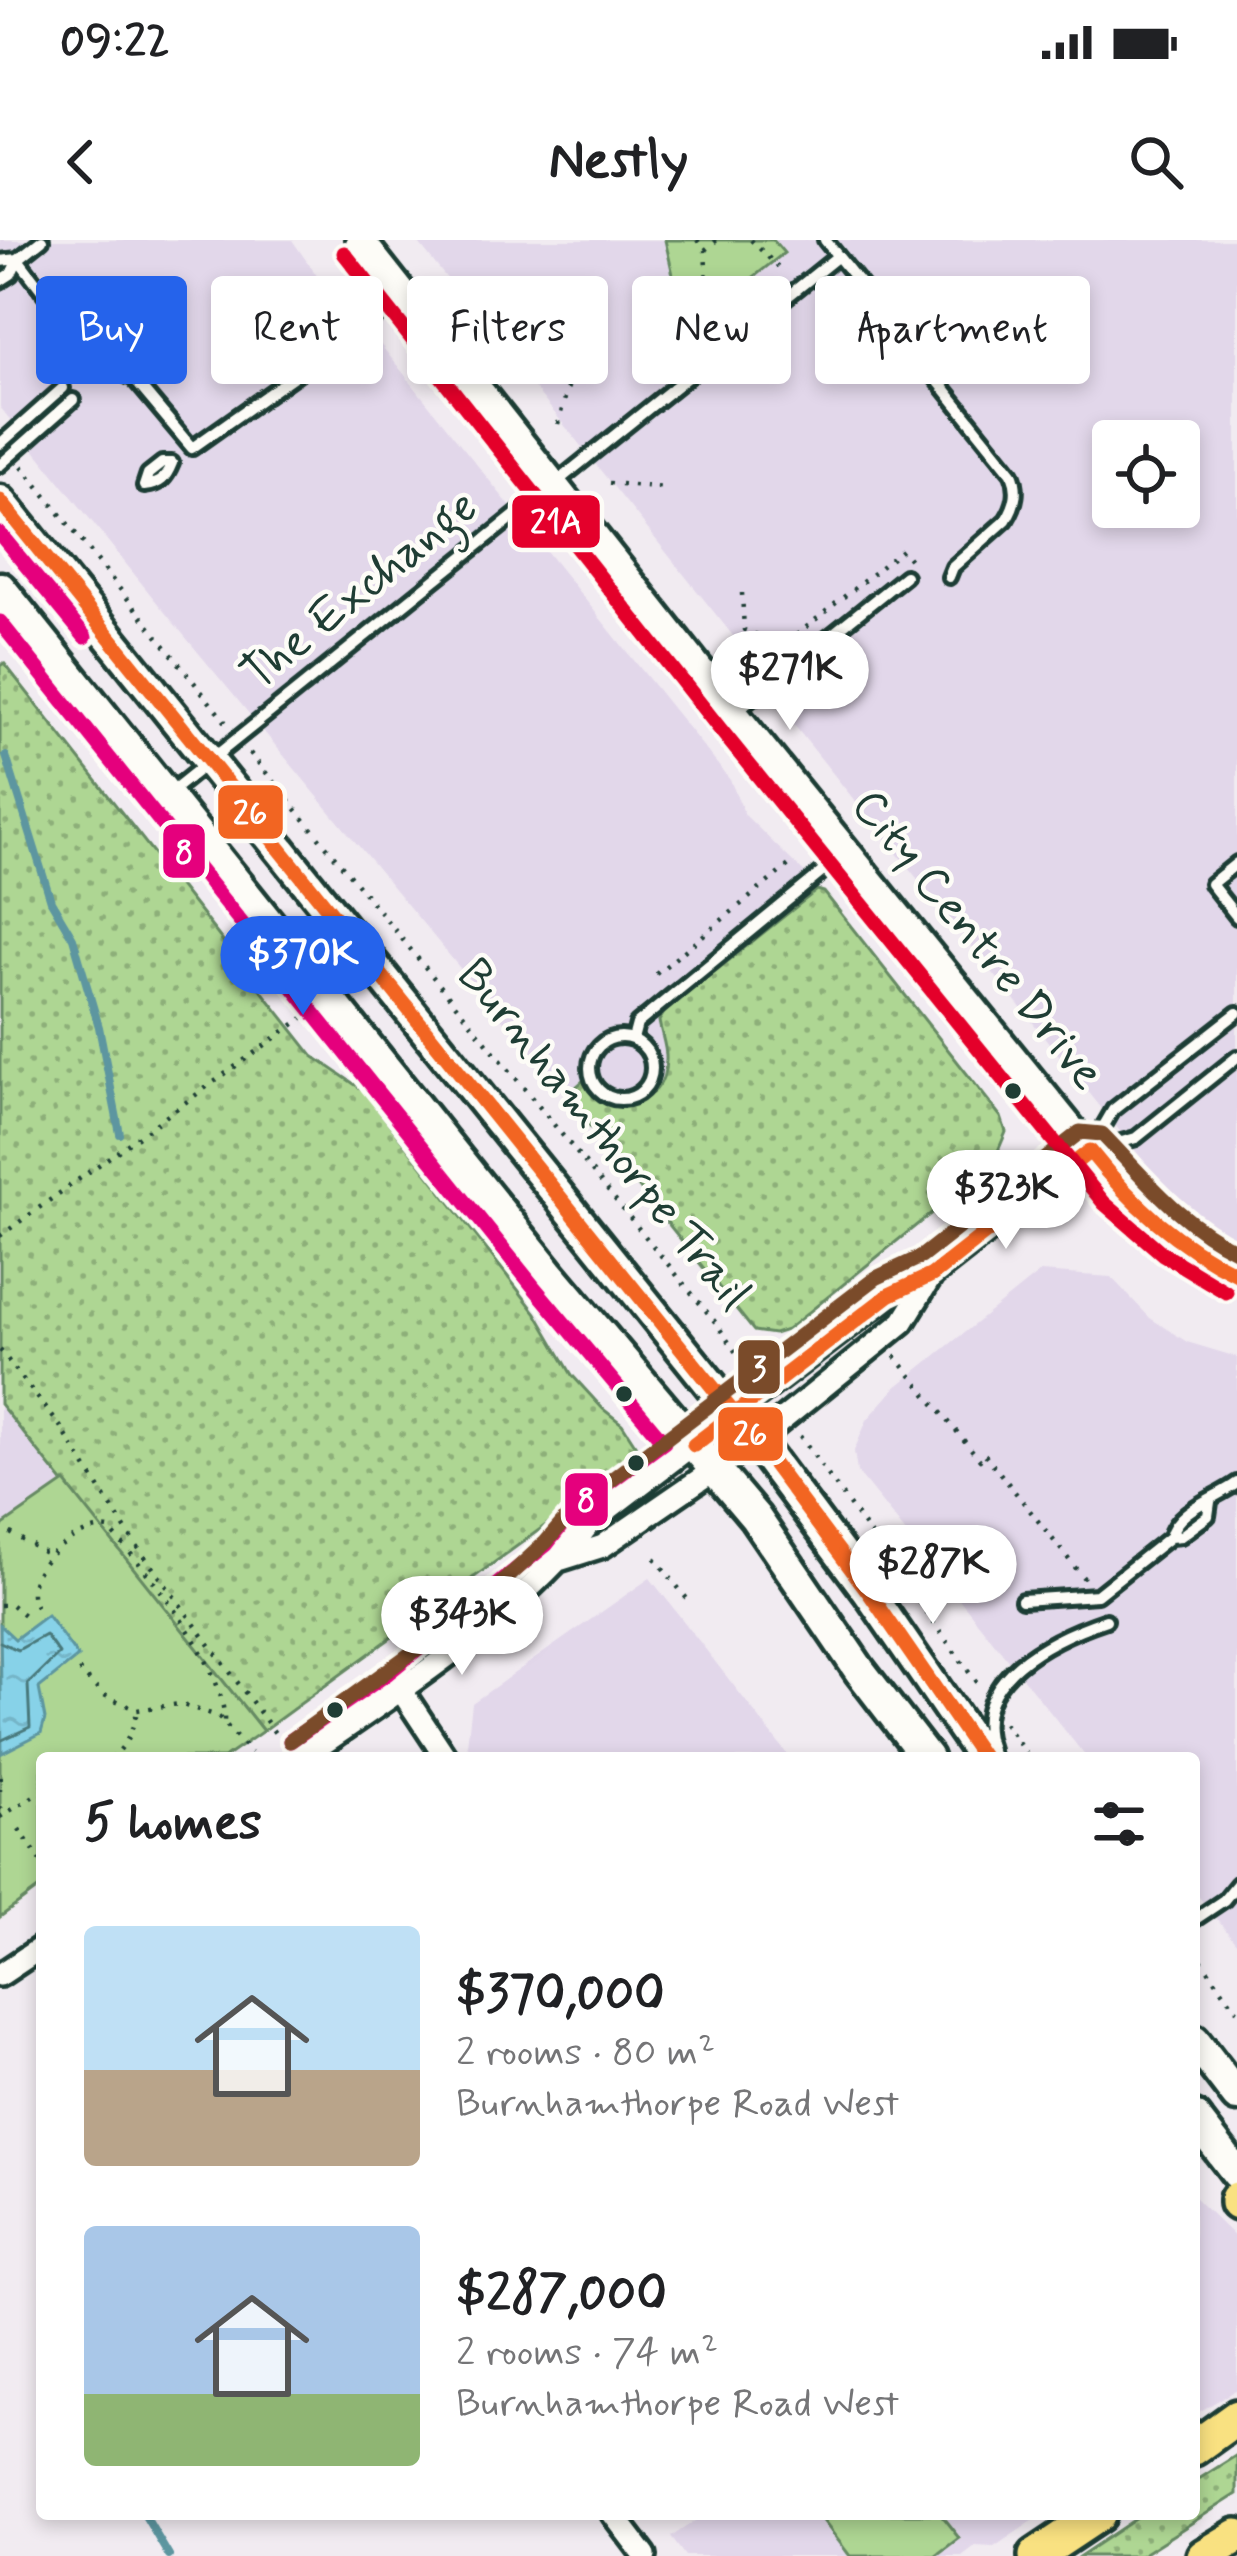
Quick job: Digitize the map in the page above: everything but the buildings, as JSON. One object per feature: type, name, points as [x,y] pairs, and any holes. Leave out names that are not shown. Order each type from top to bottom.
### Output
[{"type":"main road","points":[[0,500],[756,1441],[868,1591],[979,1752]]},
{"type":"main road","points":[[0,589],[549,1273],[754,1517],[922,1752]]},
{"type":"main road","points":[[1200,2048],[1237,2096]]},
{"type":"main road","points":[[1200,2125],[1237,2173]]},
{"type":"main road","points":[[1200,2441],[1237,2421]]},
{"type":"main road","points":[[1036,2556],[1090,2520]]},
{"type":"main road","points":[[1204,2556],[1237,2536]]},
{"type":"street","name":"City Centre Drive","points":[[360,240],[1120,1190],[1175,1238],[1237,1274]]},
{"type":"street","points":[[306,1752],[401,1690],[561,1560],[590,1523],[890,1294],[932,1275],[1090,1151]]},
{"type":"street","points":[[561,1560],[603,1546],[756,1441],[903,1322],[932,1275]]},
{"type":"street","points":[[401,1690],[442,1752]]},
{"type":"street","points":[[0,1976],[36,1951]]},
{"type":"street","points":[[618,2520],[645,2556]]},
{"type":"lane","points":[[0,281],[42,240]]},
{"type":"lane","points":[[825,240],[1017,484],[1006,520],[949,577]]},
{"type":"lane","name":"The Exchange","points":[[167,796],[838,256]]},
{"type":"lane","points":[[0,261],[18,259]]},
{"type":"lane","points":[[18,259],[95,360],[134,379],[192,448],[403,293]]},
{"type":"lane","points":[[0,444],[63,388]]},
{"type":"lane","points":[[0,465],[73,400]]},
{"type":"lane","points":[[734,713],[904,576]]},
{"type":"lane","points":[[632,1039],[637,1024],[847,852]]},
{"type":"lane","points":[[1237,863],[1210,884],[1237,917]]},
{"type":"lane","points":[[1090,1151],[1113,1110],[1237,1012]]},
{"type":"lane","points":[[608,1039],[632,1039],[650,1056],[650,1080],[633,1097],[609,1097],[592,1080],[592,1056],[608,1039]]},
{"type":"lane","points":[[1090,1151],[1136,1138],[1237,1057]]},
{"type":"lane","points":[[1022,1600],[1097,1595],[1170,1537],[1173,1525],[1196,1506],[1237,1483]]},
{"type":"lane","points":[[992,1752],[987,1740],[988,1701],[1000,1682],[1072,1632],[1106,1621]]},
{"type":"lane","points":[[1200,1917],[1230,1900],[1237,1884]]},
{"type":"path","points":[[697,240],[705,250],[706,276]]},
{"type":"path","points":[[705,250],[717,240]]},
{"type":"path","points":[[751,240],[778,267]]},
{"type":"path","points":[[558,424],[569,384]]},
{"type":"path","name":"Burnhamthorpe Trail","points":[[12,454],[716,1323],[747,1370]]},
{"type":"path","points":[[608,483],[667,488]]},
{"type":"path","points":[[742,593],[744,630],[784,645],[902,550],[914,564]]},
{"type":"path","points":[[656,974],[795,860]]},
{"type":"path","points":[[0,1236],[316,1009],[327,995]]},
{"type":"path","points":[[0,1350],[60,1426],[131,1538],[293,1752]]},
{"type":"path","points":[[895,1355],[980,1460],[984,1453],[1097,1595]]},
{"type":"path","points":[[800,1436],[1025,1752]]},
{"type":"path","points":[[0,1527],[50,1556]]},
{"type":"path","points":[[35,1606],[28,1590],[50,1556],[92,1529],[109,1528],[201,1648],[225,1706],[224,1722]]},
{"type":"path","points":[[656,1558],[688,1600]]},
{"type":"path","points":[[0,1605],[12,1605],[24,1615]]},
{"type":"path","points":[[79,1670],[102,1694],[137,1710],[178,1703],[218,1716],[250,1752]]},
{"type":"path","points":[[118,1752],[133,1730],[137,1710]]},
{"type":"path","points":[[0,1777],[0,1791]]},
{"type":"path","points":[[3,1813],[36,1794]]},
{"type":"path","points":[[19,1829],[36,1853]]},
{"type":"path","points":[[1200,1958],[1237,2010]]},
{"type":"shaded area","points":[[0,240],[292,240],[317,276],[211,276],[211,384],[383,384],[383,348],[407,384],[412,384],[730,780],[745,815],[824,892],[816,890],[665,1011],[667,1060],[657,1087],[646,1096],[636,1100],[606,1094],[585,1079],[566,1096],[0,407]]},
{"type":"shaded area","points":[[416,240],[1237,240],[1237,1242],[1205,1223],[1168,1191],[794,725],[793,689],[766,658],[746,652],[531,384],[608,384],[608,276],[445,276]]},
{"type":"shaded area","points":[[1040,1272],[1111,1277],[1150,1318],[1187,1342],[1237,1357],[1237,1944],[1200,1898],[1200,1752],[1082,1752],[857,1472],[854,1451],[867,1420],[895,1388]]},
{"type":"shaded area","points":[[0,1404],[65,1482],[0,1527]]},
{"type":"shaded area","points":[[650,1578],[785,1752],[471,1752],[467,1745],[472,1703]]},
{"type":"shaded area","points":[[1200,2203],[1237,2239],[1237,2389],[1200,2411]]},
{"type":"shaded area","points":[[696,2520],[1034,2520],[994,2547],[975,2546],[962,2556],[685,2556],[671,2537]]},
{"type":"green space","points":[[665,240],[773,240],[784,253],[755,276],[673,276]]},
{"type":"green space","points":[[4,663],[313,1056],[363,1090],[536,1313],[572,1375],[622,1424],[642,1455],[263,1731],[0,1404],[0,666]]},
{"type":"green space","points":[[817,890],[824,892],[1001,1117],[1006,1132],[998,1151],[1002,1156],[787,1330],[774,1334],[754,1331],[566,1096],[585,1079],[623,1097],[647,1096],[657,1089],[666,1060],[659,1021],[665,1011]]},
{"type":"green space","points":[[65,1482],[263,1731],[233,1752],[36,1752],[36,1890],[0,1917],[0,1527]]},
{"type":"green space","points":[[1237,2455],[1237,2494],[1200,2518],[1200,2478]]},
{"type":"green space","points":[[823,2520],[945,2520],[959,2538],[935,2556],[850,2556]]},
{"type":"green space","points":[[1134,2520],[1196,2520],[1140,2556],[1080,2556]]},
{"type":"water","points":[[47,1615],[78,1657],[39,1688],[45,1719],[41,1733],[2,1753],[0,1625],[15,1639]]},
{"type":"waterway","points":[[6,756],[51,901],[73,938],[99,1027],[120,1134]]},
{"type":"waterway","points":[[148,2520],[169,2556]]},
{"type":"transit line","name":"21A","points":[[344,253],[720,729],[1104,1203],[1163,1254],[1226,1292]]},
{"type":"transit line","name":"26","points":[[0,501],[756,1441],[868,1591],[979,1752]]},
{"type":"transit line","name":"8","points":[[0,534],[85,637]]},
{"type":"transit line","name":"8","points":[[0,622],[533,1286],[664,1442],[576,1507],[546,1545],[388,1673],[290,1741]]},
{"type":"transit line","name":"3","points":[[290,1741],[479,1604],[577,1506],[876,1278],[921,1257],[1080,1132],[1102,1134],[1180,1213],[1237,1251]]},
{"type":"transit line","name":"26","points":[[694,1445],[889,1295],[932,1275],[1090,1151],[1156,1221],[1237,1274]]}]
